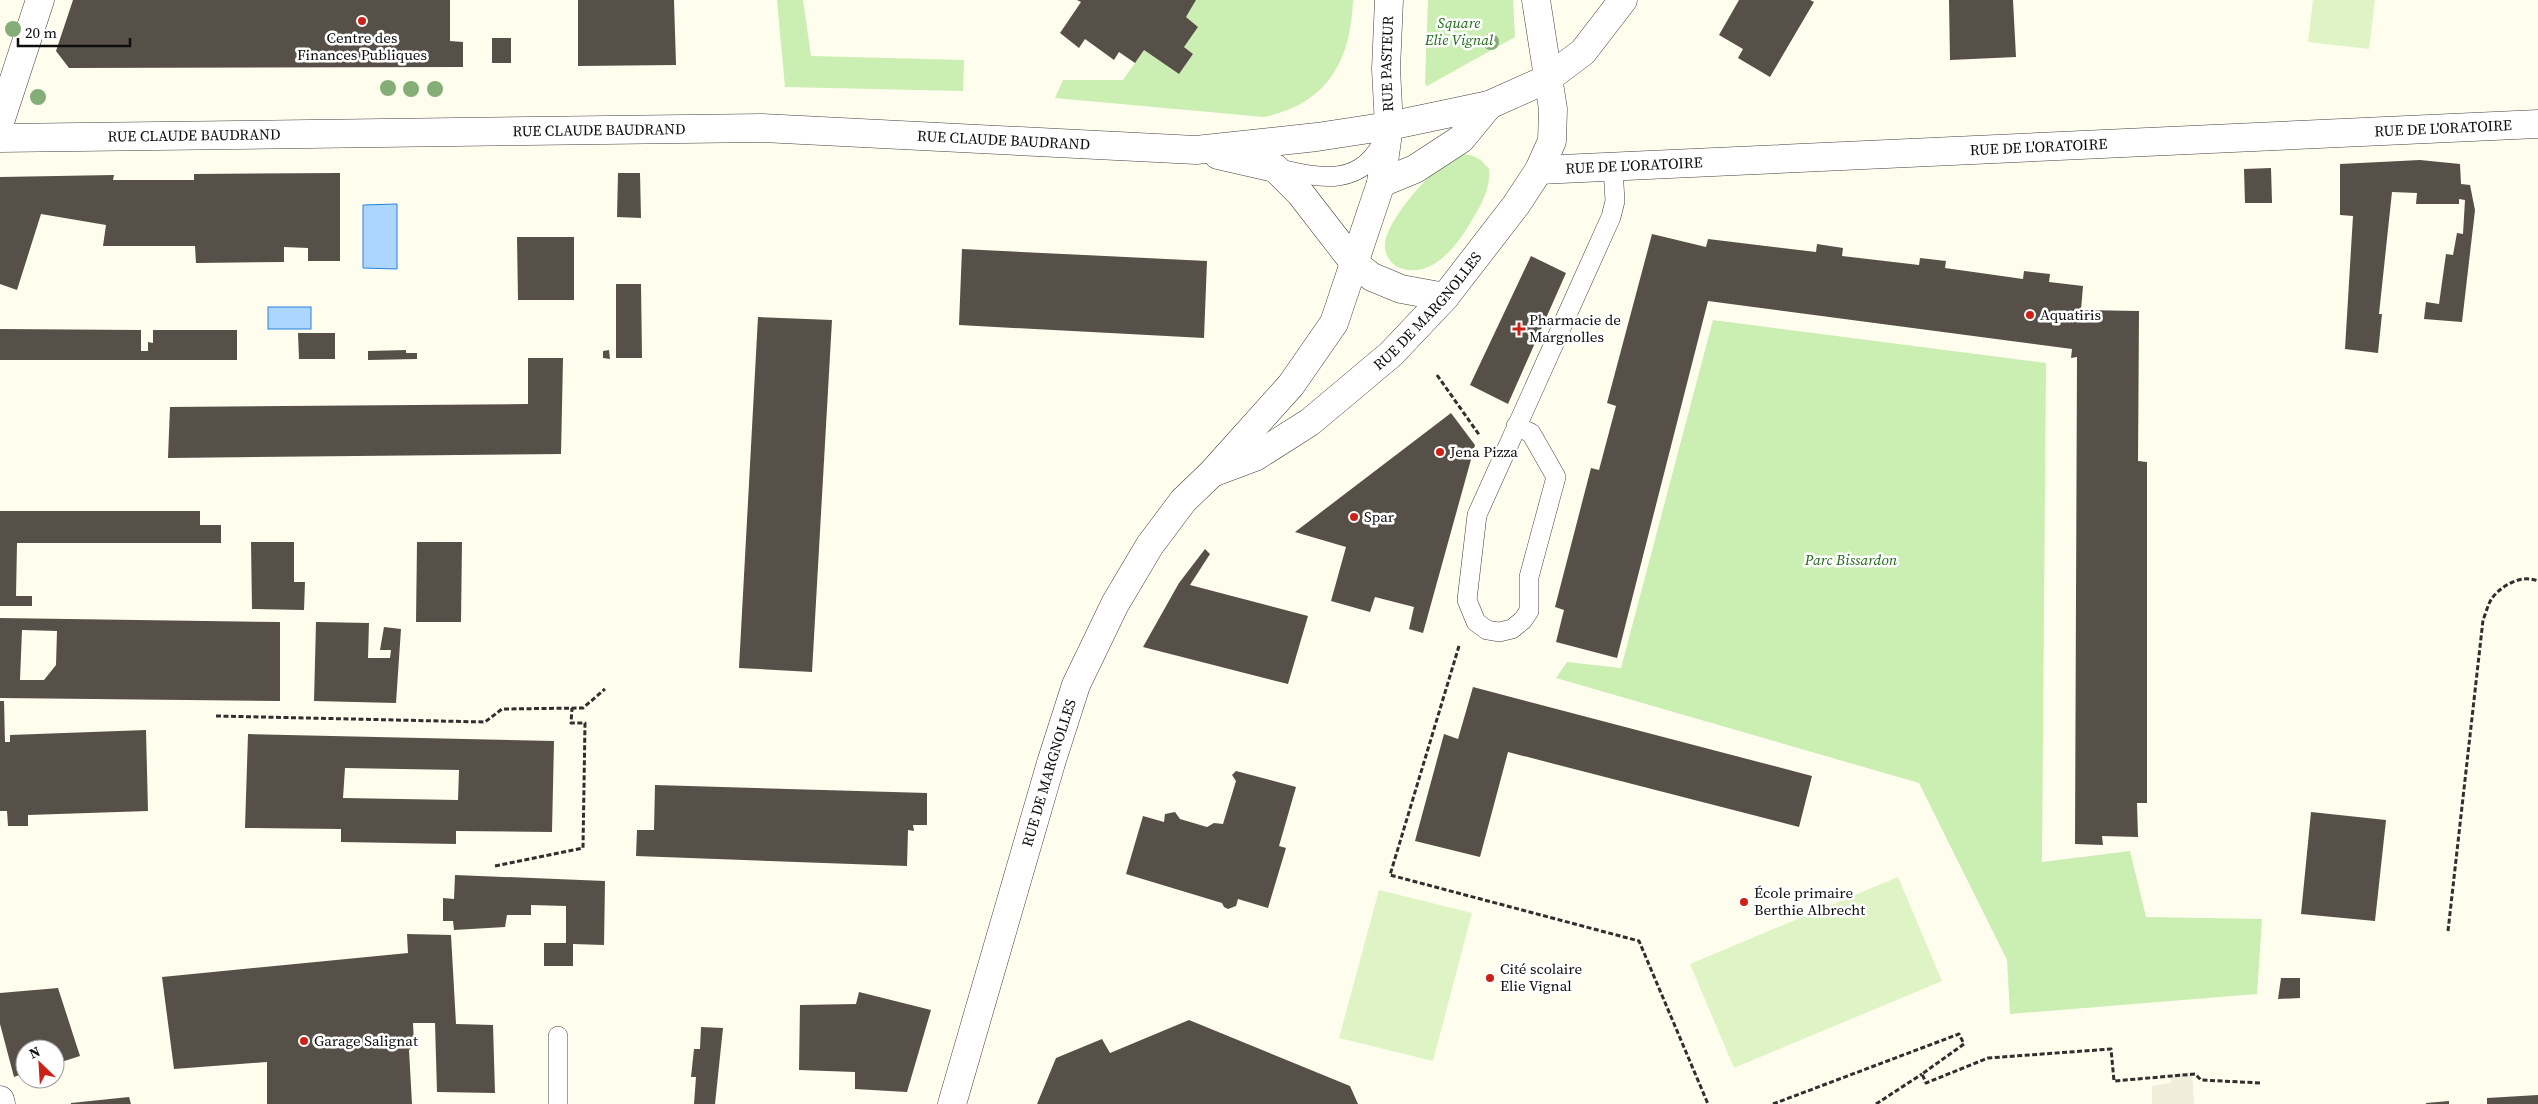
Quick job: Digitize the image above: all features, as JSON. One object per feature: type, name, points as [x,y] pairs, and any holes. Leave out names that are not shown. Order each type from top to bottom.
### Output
[{"type":"street","points":[[0,122],[40,0]]},
{"type":"street","name":"RUE PASTEUR","points":[[1389,0],[1386,69],[1390,126]]},
{"type":"street","points":[[1536,0],[1547,79]]},
{"type":"street","points":[[1390,126],[1489,105],[1547,79],[1583,52],[1620,0]]},
{"type":"street","name":"RUE DE MARGNOLLES","points":[[1212,473],[1255,457],[1310,422],[1391,354],[1445,297],[1516,205],[1539,170],[1552,141],[1552,109],[1547,79]]},
{"type":"street","points":[[1381,183],[1415,168],[1461,139],[1489,105]]},
{"type":"street","name":"RUE DE L'ORATOIRE","points":[[1539,170],[2538,124]]},
{"type":"street","name":"RUE CLAUDE BAUDRAND","points":[[0,138],[762,128],[1196,150],[1317,137],[1390,126]]},
{"type":"street","name":"RUE DE MARGNOLLES","points":[[952,1104],[1051,763],[1076,685],[1115,604],[1150,545],[1183,501],[1212,473],[1291,385],[1334,323],[1381,183],[1390,126]]},
{"type":"street","name":"RUE CLAUDE BAUDRAND","points":[[1196,150],[1275,168]]},
{"type":"street","points":[[1275,168],[1300,193],[1355,264],[1372,277],[1401,290],[1445,297]]},
{"type":"street","points":[[0,1100],[1,1104]]},
{"type":"lane","points":[[1275,168],[1308,176],[1341,177],[1353,174],[1368,162],[1381,146],[1390,126]]},
{"type":"lane","points":[[1516,426],[1531,433],[1556,477],[1529,577],[1529,611],[1523,620],[1512,629],[1499,632],[1487,630],[1476,622],[1467,600],[1477,515],[1516,426],[1610,217],[1615,201],[1613,168]]},
{"type":"lane","points":[[558,1036],[558,1104]]},
{"type":"path","points":[[1437,375],[1476,432]]},
{"type":"path","points":[[2448,931],[2483,620],[2491,599],[2505,586],[2519,580],[2533,579],[2538,581]]},
{"type":"path","points":[[1476,622],[1464,629],[1390,874],[1639,941],[1708,1104]]},
{"type":"path","points":[[216,716],[485,722],[502,709],[582,708],[604,688]]},
{"type":"path","points":[[495,866],[584,848],[585,723],[571,723],[572,708]]},
{"type":"path","points":[[1773,1104],[1959,1034],[1964,1044],[1876,1104]]},
{"type":"path","points":[[1922,1074],[1926,1083],[1988,1058],[2111,1049],[2114,1081],[2195,1074],[2201,1080],[2260,1083]]},
{"type":"green space","points":[[777,0],[803,0],[811,56],[964,60],[963,91],[785,87]]},
{"type":"green space","points":[[1196,0],[1353,0],[1347,42],[1341,60],[1319,90],[1304,102],[1286,111],[1264,117],[1055,98],[1063,80],[1123,80],[1144,50],[1179,74],[1193,54],[1184,47],[1198,27],[1186,17]]},
{"type":"green space","name":"Square Elie Vignal","points":[[1428,0],[1513,0],[1515,37],[1427,86],[1425,83]]},
{"type":"green space","points":[[2313,0],[2375,0],[2369,49],[2308,42]]},
{"type":"green space","points":[[1462,154],[1477,158],[1489,169],[1488,185],[1484,199],[1477,212],[1457,243],[1441,259],[1422,269],[1411,270],[1397,267],[1388,257],[1385,248],[1390,228],[1397,215],[1435,171]]},
{"type":"green space","name":"Parc Bissardon","points":[[1713,320],[2046,363],[2042,862],[2130,851],[2146,917],[2262,919],[2257,994],[2010,1014],[2007,960],[1919,783],[1556,678],[1567,662],[1621,668]]},
{"type":"green space","points":[[1898,877],[1942,981],[1734,1068],[1690,964]]},
{"type":"green space","points":[[1379,890],[1472,913],[1433,1061],[1339,1038]]},
{"type":"shaded area","points":[[2192,1072],[2194,1104],[2152,1104],[2152,1086],[2171,1083],[2171,1074]]},
{"type":"water","points":[[397,204],[397,269],[363,268],[363,205]]},
{"type":"water","points":[[268,307],[311,307],[311,329],[268,329]]},
{"type":"building","points":[[73,0],[450,0],[450,41],[463,42],[463,67],[69,68],[56,51]]},
{"type":"building","points":[[578,0],[674,0],[676,65],[578,66]]},
{"type":"building","points":[[1077,0],[1196,0],[1186,17],[1198,27],[1184,47],[1193,54],[1179,74],[1144,50],[1135,63],[1119,52],[1114,60],[1085,39],[1079,48],[1060,33],[1081,2]]},
{"type":"building","points":[[1739,0],[1810,0],[1814,2],[1770,77],[1738,58],[1743,49],[1719,35]]},
{"type":"building","points":[[1949,0],[2013,0],[2016,57],[1950,60]]},
{"type":"building","points":[[492,38],[511,38],[511,63],[492,63]]},
{"type":"building","points":[[2420,160],[2460,164],[2461,184],[2470,185],[2475,210],[2462,322],[2424,319],[2426,302],[2439,304],[2446,254],[2453,255],[2457,233],[2463,234],[2465,200],[2459,199],[2459,204],[2416,204],[2417,193],[2392,192],[2379,314],[2382,314],[2378,353],[2345,349],[2353,216],[2340,215],[2340,164]]},
{"type":"building","points":[[2271,168],[2272,203],[2245,203],[2244,169]]},
{"type":"building","points":[[340,173],[340,261],[308,261],[308,248],[284,247],[284,262],[196,263],[195,246],[103,246],[106,225],[41,214],[17,290],[0,284],[0,177],[114,175],[113,180],[194,180],[194,174]]},
{"type":"building","points":[[618,173],[640,173],[641,218],[617,217]]},
{"type":"building","points":[[1652,234],[1706,247],[1708,239],[1816,252],[1817,244],[1843,248],[1842,256],[1919,265],[1920,258],[1946,261],[1945,268],[2023,279],[2024,271],[2050,274],[2049,282],[2083,286],[2081,310],[2139,311],[2138,461],[2147,462],[2147,803],[2137,803],[2138,837],[2102,836],[2103,845],[2075,844],[2077,357],[2071,358],[2072,349],[1708,301],[1617,658],[1556,642],[1564,610],[1555,607],[1591,468],[1599,470],[1616,406],[1607,403]]},
{"type":"building","points":[[517,237],[574,237],[574,300],[518,300]]},
{"type":"building","points":[[962,249],[1207,261],[1204,338],[959,325]]},
{"type":"building","name":"Pharmacie de Margnolles","points":[[1531,256],[1566,273],[1508,404],[1470,385]]},
{"type":"building","points":[[616,284],[641,284],[642,358],[616,358]]},
{"type":"building","points":[[758,317],[832,320],[812,672],[739,668]]},
{"type":"building","points":[[0,329],[141,330],[141,351],[148,351],[148,342],[153,343],[153,330],[237,330],[237,360],[0,360]]},
{"type":"building","points":[[298,333],[335,333],[335,359],[299,359]]},
{"type":"building","points":[[406,350],[406,353],[417,353],[417,359],[368,360],[368,351]]},
{"type":"building","points":[[609,350],[610,359],[603,358],[603,351]]},
{"type":"building","points":[[528,358],[563,358],[561,454],[168,458],[170,407],[528,404]]},
{"type":"building","points":[[1451,413],[1475,445],[1423,633],[1409,629],[1414,607],[1375,597],[1370,612],[1331,601],[1346,547],[1295,532]]},
{"type":"building","points":[[0,511],[200,511],[200,525],[221,525],[221,543],[17,543],[16,596],[32,596],[32,606],[0,606]]},
{"type":"building","points":[[251,542],[294,542],[294,582],[305,582],[304,610],[252,609]]},
{"type":"building","points":[[417,542],[462,542],[461,622],[416,622]]},
{"type":"building","points":[[1205,549],[1210,554],[1190,585],[1308,616],[1288,684],[1143,647],[1179,583]]},
{"type":"building","points":[[0,618],[280,622],[280,701],[0,698]],"holes":[[[22,630],[57,631],[56,665],[44,680],[20,680]]]},
{"type":"building","points":[[316,622],[369,623],[368,658],[390,658],[391,650],[380,650],[384,627],[401,629],[396,703],[314,701]]},
{"type":"building","points":[[1473,687],[1812,776],[1799,827],[1508,752],[1480,857],[1415,841],[1444,734],[1458,739]]},
{"type":"building","points":[[0,701],[4,701],[5,742],[10,742],[10,735],[146,730],[148,811],[28,815],[28,826],[8,826],[7,811],[0,811]]},
{"type":"building","points":[[248,734],[554,741],[552,832],[456,831],[456,844],[341,842],[341,829],[245,828]],"holes":[[[345,768],[459,770],[458,800],[343,798]]]},
{"type":"building","points":[[1236,771],[1296,787],[1279,846],[1286,848],[1268,908],[1238,899],[1236,906],[1228,909],[1222,903],[1126,874],[1143,816],[1164,822],[1165,814],[1175,812],[1180,819],[1207,827],[1214,823],[1223,824],[1236,781],[1232,775]]},
{"type":"building","points":[[655,785],[927,793],[927,825],[913,825],[914,831],[908,830],[907,866],[636,856],[637,830],[654,830]]},
{"type":"building","points":[[2311,812],[2386,820],[2375,921],[2301,914]]},
{"type":"building","points":[[455,875],[605,881],[604,945],[573,944],[573,966],[544,966],[544,943],[566,943],[566,906],[531,905],[531,915],[507,915],[505,927],[454,930],[453,921],[443,921],[443,898],[454,899]]},
{"type":"building","points":[[407,934],[451,935],[456,1024],[493,1025],[495,1093],[437,1092],[435,1023],[413,1023],[414,1045],[409,1050],[412,1104],[267,1104],[267,1062],[174,1069],[162,977],[408,953]]},
{"type":"building","points":[[2281,978],[2300,978],[2300,998],[2278,999]]},
{"type":"building","points":[[58,988],[80,1056],[65,1061],[65,1039],[15,1039],[14,1077],[0,1024],[0,993]]},
{"type":"building","points":[[859,992],[931,1010],[907,1092],[855,1089],[855,1072],[799,1070],[800,1005],[856,1004]]},
{"type":"building","points":[[1189,1020],[1350,1086],[1358,1104],[1037,1104],[1056,1058],[1102,1039],[1110,1053]]},
{"type":"building","points":[[701,1027],[723,1028],[715,1104],[694,1104],[696,1077],[691,1077],[694,1049],[700,1049]]},
{"type":"building","points":[[2538,1095],[2538,1104],[2487,1104],[2487,1098]]},
{"type":"building","points":[[129,1097],[131,1104],[71,1104],[71,1103]]},
{"type":"building","points":[[2449,1101],[2449,1104],[2426,1104],[2426,1103]]},
{"type":"place","name":"Centre des Finances Publiques","points":[[362,21]]},
{"type":"place","name":"Aquatiris","points":[[2030,315]]},
{"type":"place","name":"Pharmacie de Margnolles","points":[[1519,329]]},
{"type":"place","name":"Jena Pizza","points":[[1440,452]]},
{"type":"place","name":"Spar","points":[[1354,517]]},
{"type":"place","name":"École primaire Berthie Albrecht","points":[[1744,902]]},
{"type":"place","name":"Cité scolaire Elie Vignal","points":[[1490,978]]},
{"type":"place","name":"Garage Salignat","points":[[304,1041]]}]
